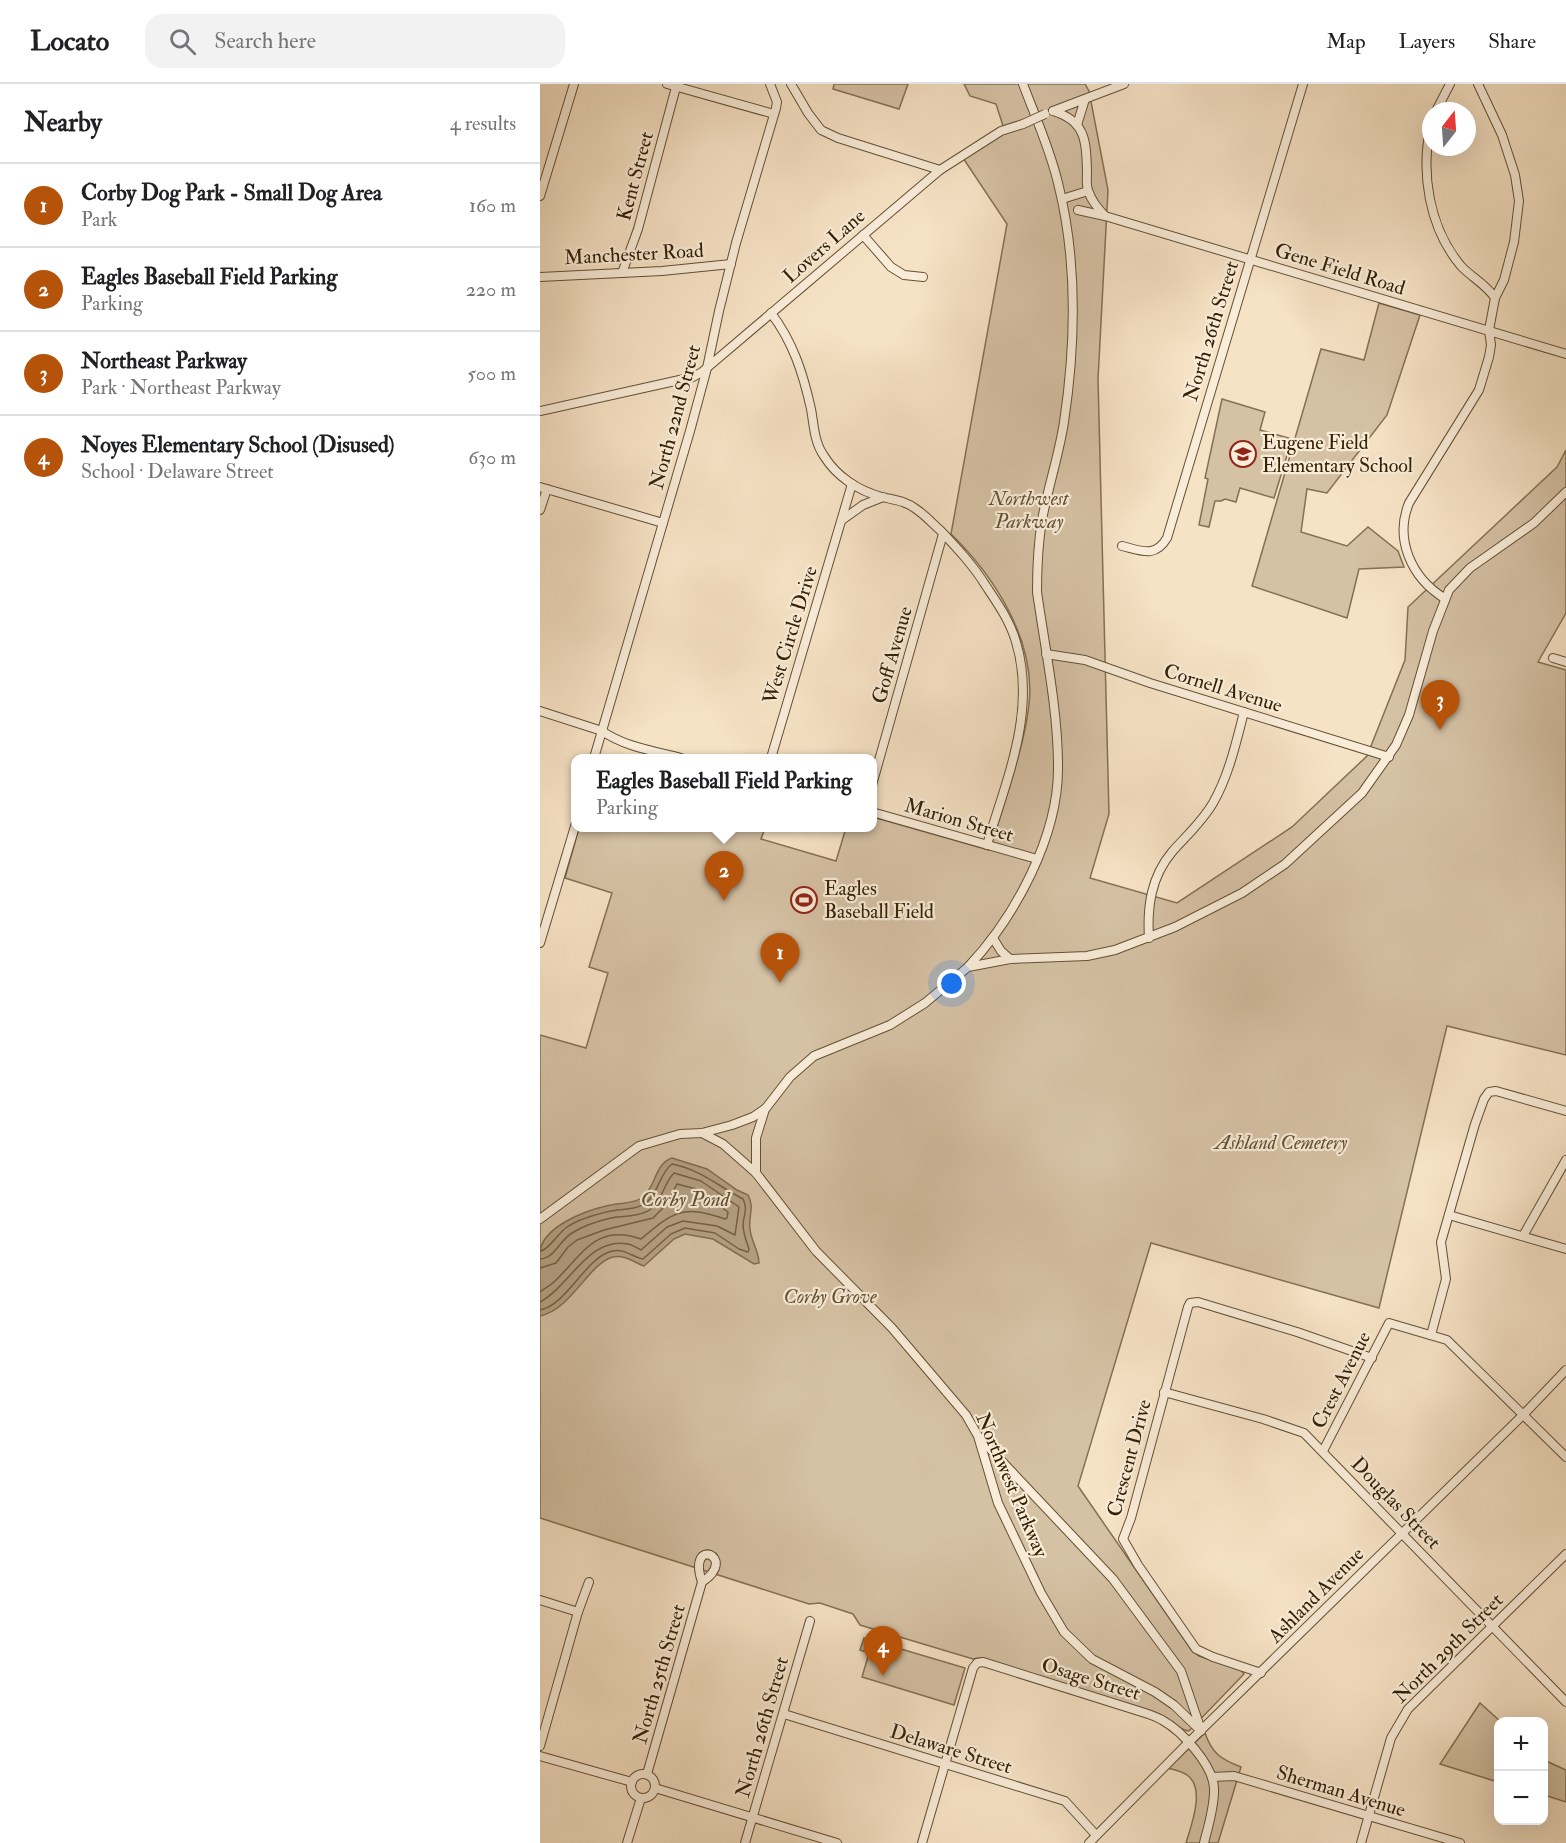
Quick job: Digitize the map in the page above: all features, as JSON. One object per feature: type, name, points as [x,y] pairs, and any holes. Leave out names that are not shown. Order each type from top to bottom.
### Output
[{"type":"street","points":[[540,196],[542,183],[574,84]]},
{"type":"street","points":[[667,84],[774,114]]},
{"type":"street","name":"North 22nd Street","points":[[595,754],[707,368],[731,264],[774,114],[777,102],[770,84]]},
{"type":"street","points":[[791,84],[821,130],[838,138],[940,171]]},
{"type":"street","points":[[540,1219],[639,1146],[680,1134],[702,1133],[753,1117],[766,1108],[790,1077],[814,1056],[890,1025],[924,1003],[968,967],[993,938],[1013,906],[1036,860],[1053,812],[1059,767],[1038,592],[1038,547],[1064,425],[1074,338],[1072,271],[1065,211],[1048,151],[1023,84]]},
{"type":"street","name":"Lovers Lane","points":[[540,411],[693,377],[707,368],[940,171],[1001,131],[1124,84]]},
{"type":"street","name":"North 26th Street","points":[[1122,546],[1151,552],[1162,546],[1167,538],[1303,84]]},
{"type":"street","points":[[1441,102],[1450,84]]},
{"type":"street","points":[[1444,598],[1432,591],[1420,579],[1412,565],[1404,543],[1403,520],[1409,503],[1479,390],[1489,357],[1491,345],[1489,330],[1495,298],[1511,259],[1519,201],[1515,175],[1502,135],[1478,84]]},
{"type":"street","name":"Kent Street","points":[[622,273],[638,229],[676,87]]},
{"type":"street","points":[[1077,124],[1085,99]]},
{"type":"street","points":[[1049,113],[1069,117],[1077,124],[1084,141],[1088,191],[1105,216]]},
{"type":"street","points":[[1426,156],[1427,178],[1434,217],[1448,247],[1459,263],[1495,298]]},
{"type":"street","points":[[1062,200],[1088,191]]},
{"type":"street","points":[[1078,210],[1092,199]]},
{"type":"street","name":"Gene Field Road","points":[[1065,211],[1078,210],[1105,216],[1566,354]]},
{"type":"street","points":[[863,235],[891,267],[904,275],[923,277]]},
{"type":"street","name":"Manchester Road","points":[[540,277],[731,264]]},
{"type":"street","points":[[771,313],[795,352],[803,376],[816,438],[824,456],[852,484],[867,492],[903,501],[916,508],[960,550],[1001,609],[1016,642],[1024,690],[1023,715],[987,846]]},
{"type":"street","name":"West Circle Drive","points":[[772,754],[852,484]]},
{"type":"street","points":[[540,510],[543,488],[663,523]]},
{"type":"street","points":[[968,967],[1010,958],[1087,956],[1114,950],[1149,938],[1242,892],[1285,864],[1362,793],[1389,757],[1406,724],[1444,598],[1449,590],[1470,568],[1534,523],[1566,492]]},
{"type":"street","points":[[841,521],[863,505],[883,497]]},
{"type":"street","name":"Goff Avenue","points":[[877,771],[943,534]]},
{"type":"street","name":"Cornell Avenue","points":[[1046,654],[1085,660],[1150,683],[1389,757]]},
{"type":"street","points":[[1553,658],[1566,662]]},
{"type":"street","points":[[540,711],[602,731],[610,737],[631,745],[663,754]]},
{"type":"street","points":[[1149,938],[1148,912],[1156,877],[1171,853],[1212,804],[1231,761],[1244,712]]},
{"type":"street","name":"Marion Street","points":[[877,813],[1036,860]]},
{"type":"street","points":[[540,943],[573,832]]},
{"type":"street","points":[[993,938],[1001,951],[1010,958]]},
{"type":"street","points":[[1566,1111],[1496,1091],[1489,1092],[1480,1109],[1441,1242],[1446,1279],[1431,1335],[1447,1340],[1566,1457]]},
{"type":"street","points":[[756,1173],[756,1138],[766,1108]]},
{"type":"street","name":"Northwest Parkway","points":[[702,1133],[723,1144],[756,1173],[816,1251],[892,1328],[966,1415],[978,1436],[998,1503],[1036,1583],[1064,1632],[1092,1659],[1155,1692],[1174,1705],[1201,1731]]},
{"type":"street","points":[[1523,1236],[1566,1160]]},
{"type":"street","points":[[1449,1215],[1566,1249]]},
{"type":"street","name":"Crescent Drive","points":[[1261,1673],[1196,1649],[1138,1565],[1123,1539],[1131,1518],[1190,1303],[1198,1302],[1372,1358]]},
{"type":"street","name":"Crest Avenue","points":[[1323,1451],[1389,1323],[1431,1335]]},
{"type":"street","name":"Ashland Avenue","points":[[1089,1843],[1566,1370]]},
{"type":"street","name":"Douglas Street","points":[[1164,1392],[1304,1433],[1566,1702]]},
{"type":"street","points":[[978,1436],[1113,1579],[1129,1600],[1181,1671],[1201,1731]]},
{"type":"street","name":"North 29th Street","points":[[1361,1843],[1386,1751],[1398,1724],[1408,1709],[1566,1554]]},
{"type":"street","points":[[540,1746],[578,1612],[589,1582]]},
{"type":"street","name":"North 25th Street","points":[[647,1774],[702,1582]]},
{"type":"street","points":[[540,1600],[578,1612]]},
{"type":"street","name":"North 26th Street","points":[[745,1843],[810,1621]]},
{"type":"street","name":"Osage Street","points":[[945,1764],[973,1668],[976,1663],[983,1662],[1162,1720],[1189,1742],[1212,1777]]},
{"type":"street","name":"Delaware Street","points":[[784,1714],[1065,1802],[1096,1835]]},
{"type":"street","points":[[540,1756],[632,1782]]},
{"type":"street","points":[[922,1843],[945,1764]]},
{"type":"street","points":[[647,1774],[654,1780],[655,1788],[649,1797],[641,1798],[632,1791],[632,1782],[636,1776],[647,1774]]},
{"type":"street","name":"Sherman Avenue","points":[[1212,1777],[1234,1776],[1460,1843]]},
{"type":"street","points":[[1204,1843],[1214,1799],[1212,1777]]},
{"type":"street","points":[[655,1788],[837,1843]]},
{"type":"street","points":[[627,1843],[641,1798]]},
{"type":"green space","points":[[834,84],[908,84],[899,109],[833,89]]},
{"type":"green space","name":"Corby Grove","points":[[964,84],[1085,84],[1089,91],[1108,190],[1098,379],[1109,814],[1090,878],[1177,903],[1292,827],[1367,756],[1405,660],[1408,607],[1557,467],[1566,450],[1566,613],[1538,662],[1566,670],[1566,1055],[1447,1026],[1379,1308],[1151,1243],[1078,1486],[1192,1651],[1199,1656],[1241,1670],[1244,1674],[1189,1731],[1152,1711],[979,1658],[973,1659],[860,1625],[853,1614],[820,1603],[809,1604],[540,1518],[540,1035],[586,1048],[608,973],[589,967],[612,893],[565,878],[578,832],[764,832],[761,839],[836,861],[845,832],[877,832],[877,818],[989,850],[1009,789],[1028,715],[1029,680],[1026,657],[1019,634],[997,590],[983,570],[951,534],[1007,224],[963,158],[1005,132],[996,104],[970,96]]},
{"type":"green space","points":[[1379,303],[1420,315],[1387,415],[1327,493],[1307,489],[1301,532],[1347,546],[1368,527],[1398,551],[1404,567],[1359,569],[1347,618],[1252,586],[1321,349],[1364,360]]},
{"type":"green space","points":[[1222,399],[1265,412],[1260,430],[1292,439],[1274,498],[1240,488],[1236,502],[1225,499],[1215,501],[1209,527],[1199,525],[1208,479],[1205,478]]},
{"type":"green space","points":[[864,1638],[965,1668],[954,1705],[862,1677],[869,1653],[860,1650]]},
{"type":"green space","points":[[1480,1703],[1496,1717],[1494,1781],[1440,1764]]},
{"type":"green space","points":[[1205,1733],[1218,1754],[1241,1767],[1218,1843],[1186,1843],[1196,1808],[1196,1789],[1193,1781],[1187,1775],[1168,1768]]},
{"type":"green space","points":[[1548,1762],[1566,1770],[1566,1802],[1548,1796]]},
{"type":"water","name":"Corby Pond","points":[[672,1158],[707,1169],[748,1195],[751,1204],[751,1233],[759,1263],[754,1264],[713,1239],[685,1234],[674,1239],[644,1266],[617,1256],[604,1261],[561,1305],[540,1316],[540,1251],[549,1234],[567,1221],[587,1212],[642,1198],[647,1194],[662,1165]]},
{"type":"place","name":"Eugene Field Elementary School","points":[[1243,454]]},
{"type":"place","name":"Northeast Parkway","points":[[1440,730]]},
{"type":"place","name":"Eagles Baseball Field","points":[[804,900]]},
{"type":"place","name":"Eagles Baseball Field Parking","points":[[724,901]]},
{"type":"place","name":"Corby Dog Park - Small Dog Area","points":[[780,983]]},
{"type":"place","name":"Noyes Elementary School (Disused)","points":[[883,1676]]},
{"type":"park label","name":"Ashland Cemetery","points":[[1281,1142]]}]
